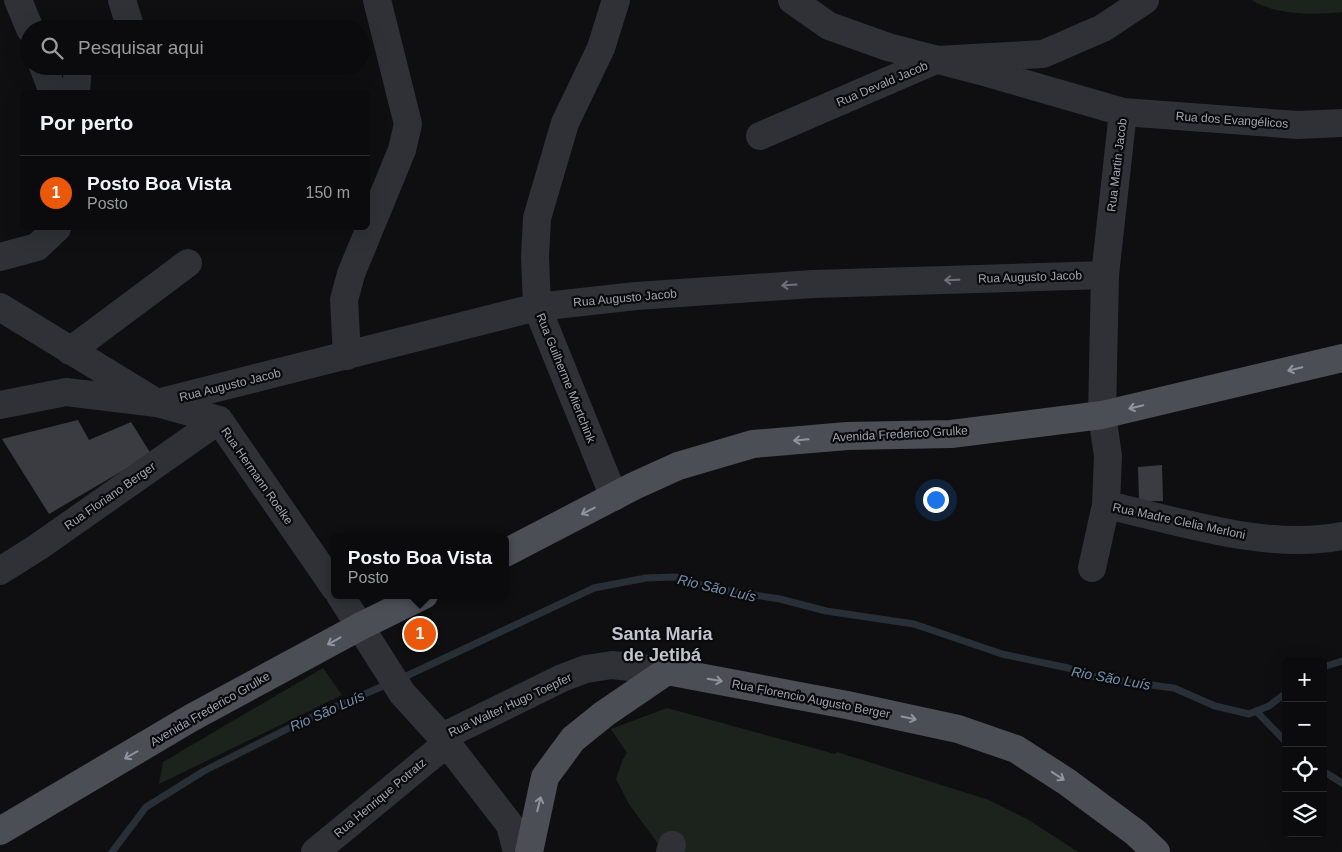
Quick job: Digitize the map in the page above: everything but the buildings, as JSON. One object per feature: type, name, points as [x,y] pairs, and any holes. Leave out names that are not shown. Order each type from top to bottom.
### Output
[{"type":"main road","name":"Avenida Frederico Grulke","points":[[509,551],[678,466],[753,444],[847,436],[952,434],[1102,415],[1342,358]]},
{"type":"main road","name":"Avenida Frederico Grulke","points":[[0,830],[190,718],[361,626],[416,599]]},
{"type":"main road","points":[[529,852],[546,777],[573,739],[604,714],[667,672]]},
{"type":"main road","name":"Rua Florencio Augusto Berger","points":[[667,672],[847,705],[958,728],[1016,749],[1090,799],[1136,833],[1156,852]]},
{"type":"street","points":[[18,0],[26,20]]},
{"type":"street","points":[[122,0],[128,20]]},
{"type":"street","points":[[370,228],[402,150],[408,124],[377,0]]},
{"type":"street","name":"Rua Guilherme Miertchink","points":[[614,497],[537,307],[537,218],[565,123],[601,48],[616,0]]},
{"type":"street","name":"Rua Martin Jacob","points":[[792,0],[829,26],[888,47],[988,73],[1123,112],[1105,275],[1102,415],[1108,456],[1106,505],[1092,568]]},
{"type":"street","name":"Rua Devald Jacob","points":[[760,136],[936,60],[1043,54],[1103,28],[1145,0]]},
{"type":"street","points":[[46,75],[52,90]]},
{"type":"street","points":[[76,90],[77,75]]},
{"type":"street","name":"Rua dos Evangélicos","points":[[1123,112],[1298,126],[1342,123]]},
{"type":"street","points":[[0,257],[37,247],[55,230]]},
{"type":"street","points":[[347,356],[344,300],[351,274],[369,230]]},
{"type":"street","points":[[70,351],[188,264]]},
{"type":"street","name":"Rua Augusto Jacob","points":[[157,402],[537,307],[636,296],[813,284],[1105,275]]},
{"type":"street","name":"Rua Hermann Roelke","points":[[0,307],[157,402],[219,420],[331,582]]},
{"type":"street","points":[[0,405],[66,392],[157,402]]},
{"type":"street","name":"Rua Floriano Berger","points":[[0,571],[38,547],[219,420]]},
{"type":"street","name":"Rua Madre Clelia Merloni","points":[[1106,505],[1248,536],[1322,540],[1342,536]]},
{"type":"street","points":[[343,599],[402,693],[444,741],[510,825],[517,852]]},
{"type":"street","name":"Rua Walter Hugo Toepfer","points":[[444,741],[562,678],[586,669],[612,665],[667,672]]},
{"type":"street","name":"Rua Henrique Potratz","points":[[315,852],[444,741]]},
{"type":"shaded area","points":[[1252,0],[1342,0],[1342,12],[1320,14],[1296,13],[1272,9]]},
{"type":"shaded area","points":[[323,668],[342,695],[159,784],[163,762]]},
{"type":"shaded area","points":[[667,708],[835,754],[837,752],[989,800],[1027,819],[1078,852],[664,852],[629,804],[616,779],[627,753],[611,729]]},
{"type":"waterway","name":"Rio São Luís","points":[[400,679],[594,588],[646,578],[676,577],[710,588],[780,599],[826,611],[914,624],[1002,654],[1068,668],[1098,678],[1174,688],[1215,706],[1249,714],[1269,706],[1282,696]]},
{"type":"waterway","name":"Rio São Luís","points":[[1327,666],[1342,661]]},
{"type":"waterway","name":"Rio São Luís","points":[[112,852],[146,807],[204,771],[299,723],[390,683]]},
{"type":"waterway","points":[[1256,711],[1282,738]]},
{"type":"waterway","points":[[1327,774],[1342,783]]},
{"type":"place","name":"Posto Boa Vista","points":[[420,634]]},
{"type":"district","name":"Santa Maria de Jetibá","points":[[662,644]]}]
